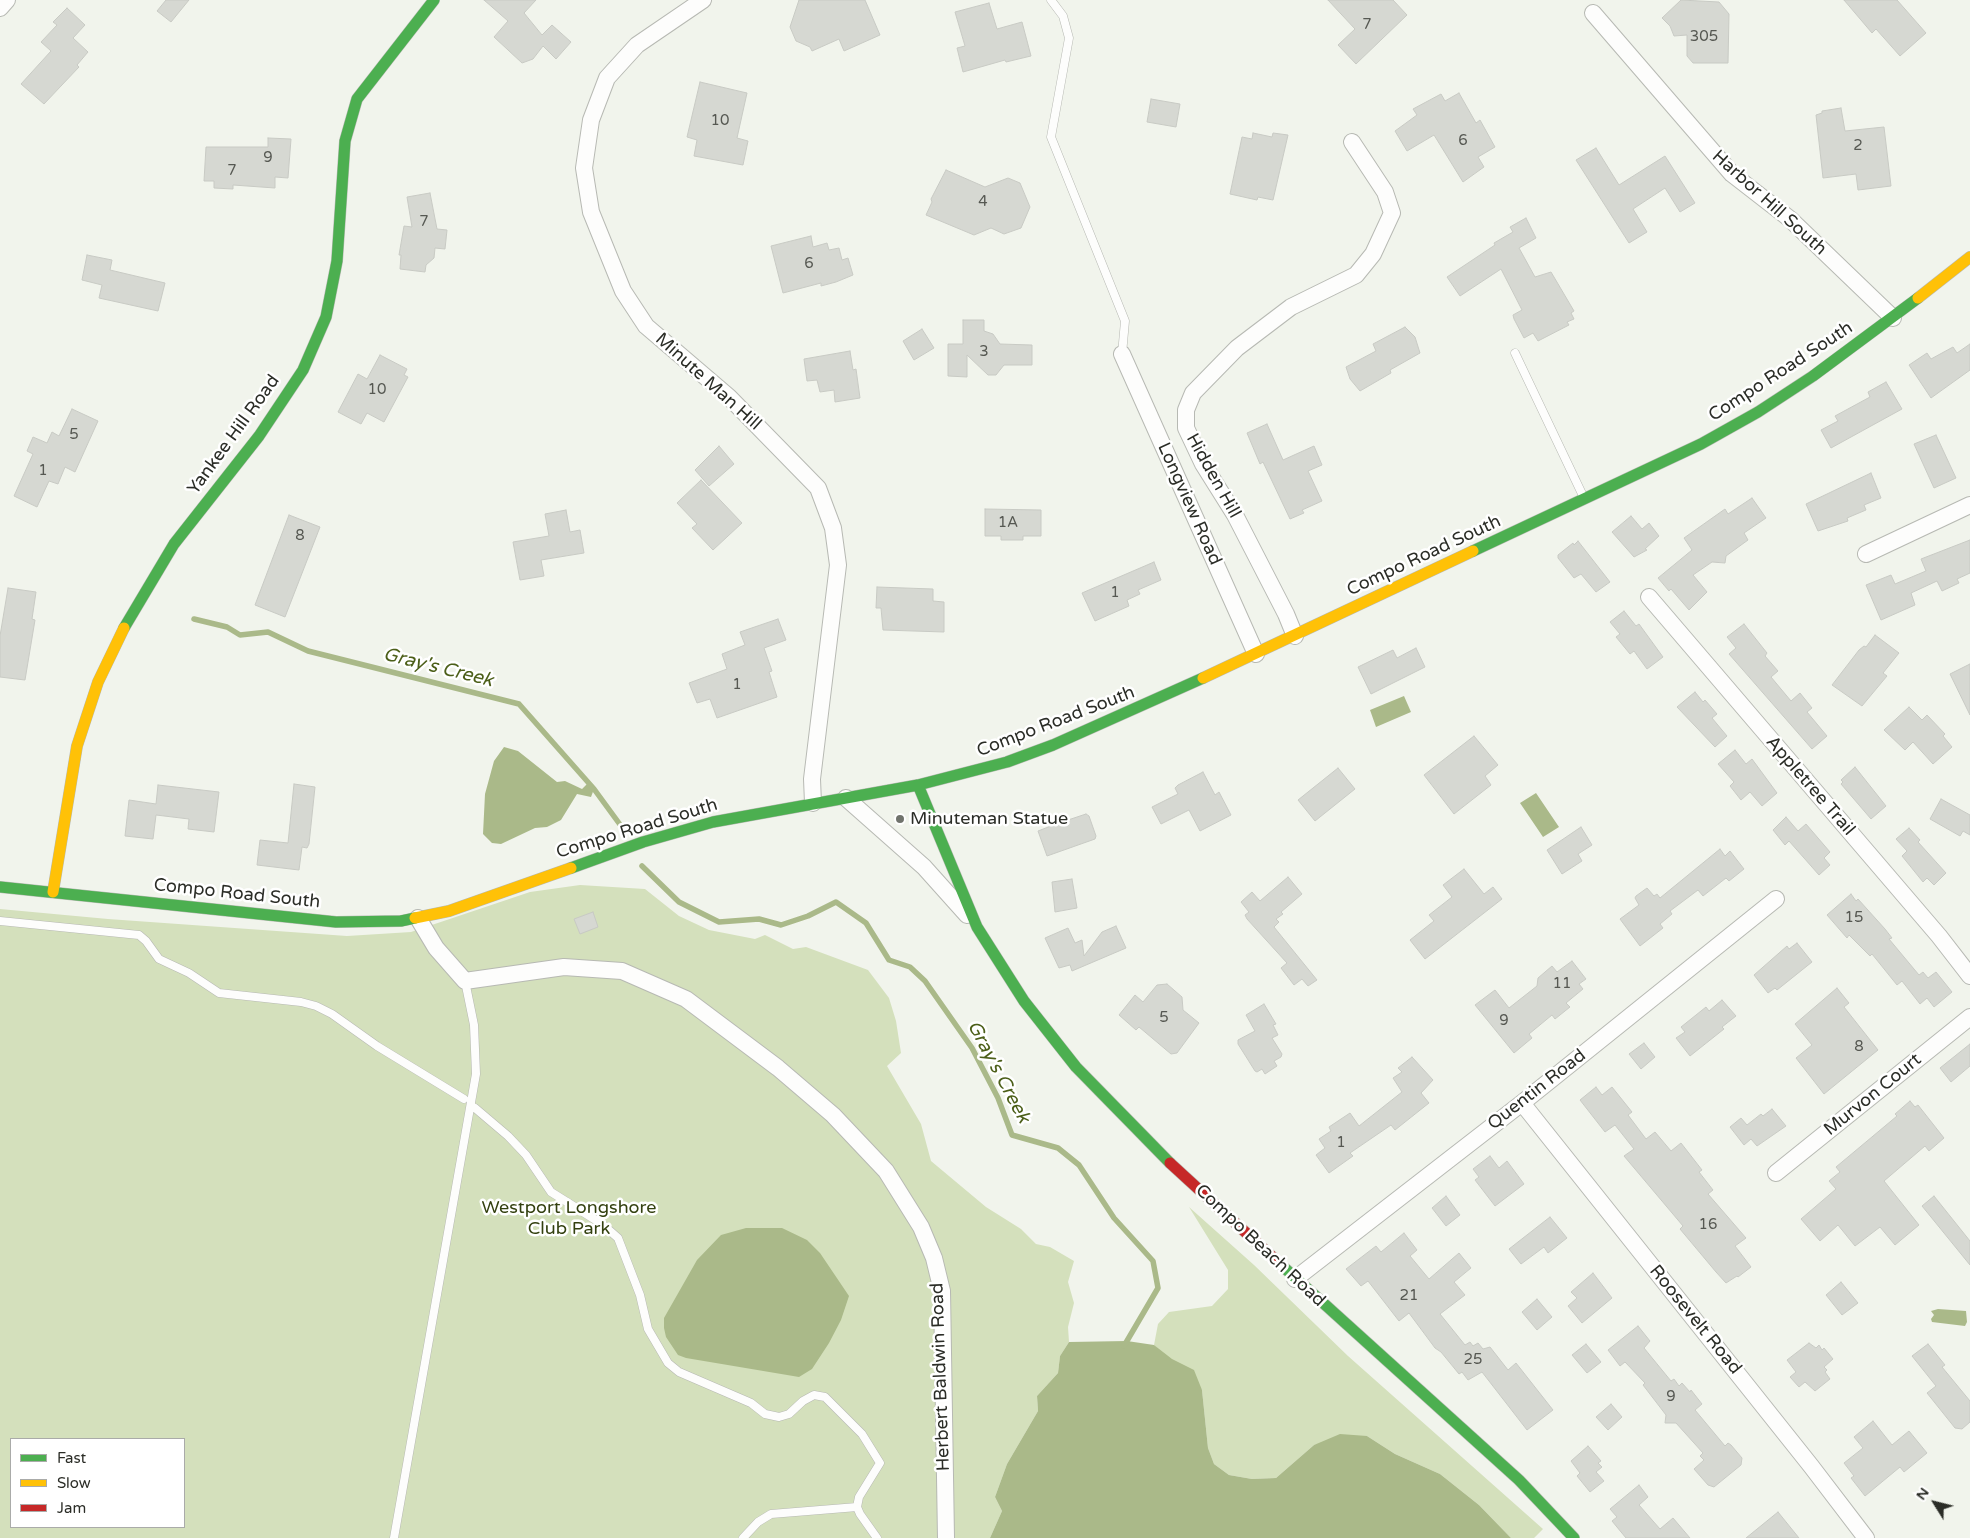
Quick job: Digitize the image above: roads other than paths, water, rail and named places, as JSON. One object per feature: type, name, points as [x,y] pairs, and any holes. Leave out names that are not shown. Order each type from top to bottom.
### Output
[{"type":"street","points":[[0,8],[7,0]]},
{"type":"street","name":"Yankee Hill Road","points":[[53,892],[77,746],[98,682],[129,617],[174,544],[259,436],[303,370],[326,317],[342,208],[345,141],[357,99],[434,0]]},
{"type":"street","name":"Minute Man Hill","points":[[703,0],[637,45],[607,78],[591,120],[584,168],[591,212],[623,291],[646,326],[729,397],[818,488],[833,528],[838,565],[812,779],[813,803]]},
{"type":"street","name":"Harbor Hill South","points":[[1593,13],[1732,174],[1754,194],[1790,219],[1893,318]]},
{"type":"street","name":"Hidden Hill","points":[[1295,636],[1286,614],[1235,515],[1203,464],[1186,428],[1186,410],[1193,393],[1236,348],[1291,308],[1356,275],[1373,254],[1392,213],[1385,192],[1352,142]]},
{"type":"street","name":"Compo Road South","points":[[0,887],[336,922],[387,922],[418,918],[449,910],[678,831],[713,822],[918,785],[977,771],[1053,745],[1256,654],[1584,500],[1733,427],[1813,376],[1893,318],[1970,257]]},
{"type":"street","name":"Longview Road","points":[[1122,354],[1256,654]]},
{"type":"street","points":[[1866,554],[1970,505]]},
{"type":"street","name":"Appletree Trail","points":[[1649,598],[1939,936],[1970,976]]},
{"type":"street","name":"Compo Beach Road","points":[[918,785],[977,927],[1024,1001],[1088,1080],[1172,1165],[1519,1480],[1574,1538]]},
{"type":"street","name":"Compo Beach Road","points":[[846,798],[924,868],[977,927]]},
{"type":"street","name":"Quentin Road","points":[[1295,1278],[1522,1103],[1776,899]]},
{"type":"street","points":[[418,918],[436,948],[465,981]]},
{"type":"street","name":"Herbert Baldwin Road","points":[[465,981],[564,967],[622,970],[686,999],[785,1074],[833,1115],[886,1171],[921,1227],[934,1258],[942,1291],[946,1538]]},
{"type":"street","name":"Murvon Court","points":[[1776,1173],[1970,1017]]},
{"type":"street","name":"Roosevelt Road","points":[[1522,1103],[1812,1466],[1866,1538]]},
{"type":"lane","points":[[1051,0],[1063,16],[1069,38],[1051,137],[1125,321],[1122,354]]},
{"type":"lane","points":[[1515,353],[1584,500]]},
{"type":"lane","points":[[0,921],[139,935],[146,940],[159,959],[189,972],[219,993],[301,1002],[324,1010],[377,1046],[464,1099]]},
{"type":"lane","points":[[394,1538],[476,1074],[474,1025],[465,981]]},
{"type":"lane","points":[[475,1108],[526,1155],[551,1192],[602,1224],[618,1238],[640,1295],[648,1329],[668,1363],[679,1372],[741,1398],[765,1414],[780,1417],[789,1414],[803,1401],[814,1395],[825,1397],[862,1434],[880,1464],[859,1497],[857,1508],[877,1538]]},
{"type":"lane","points":[[743,1538],[758,1522],[771,1514],[857,1508]]},
{"type":"waterway","name":"Gray's Creek","points":[[194,619],[227,627],[240,635],[268,632],[308,651],[519,704],[594,789],[624,830]]},
{"type":"waterway","name":"Gray's Creek","points":[[642,866],[679,902],[719,922],[759,919],[781,925],[808,916],[836,902],[866,923],[889,960],[910,967],[925,981],[972,1048],[998,1098],[1012,1135],[1058,1148],[1079,1165],[1114,1218],[1153,1261],[1158,1288],[1124,1346]]},
{"type":"place","name":"Minuteman Statue","points":[[900,819]]},
{"type":"park label","name":"Westport Longshore Club Park","points":[[569,1218]]}]
